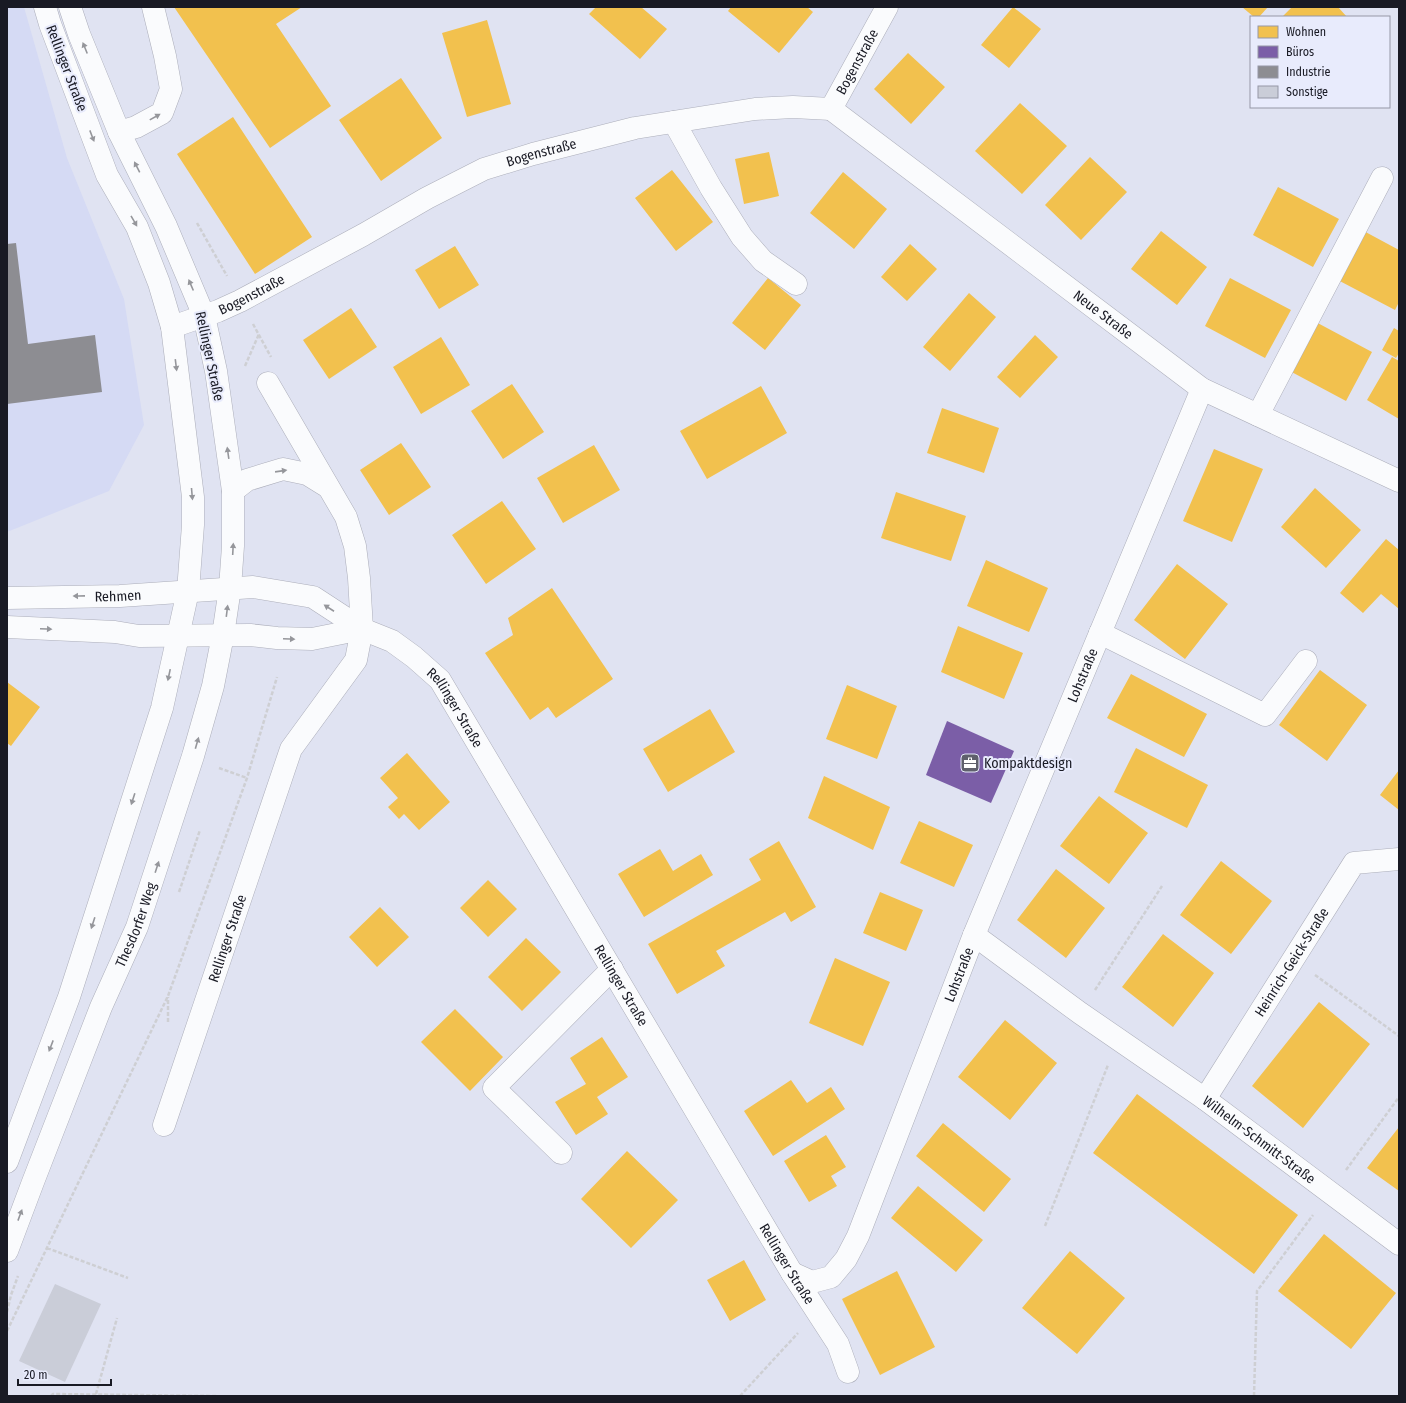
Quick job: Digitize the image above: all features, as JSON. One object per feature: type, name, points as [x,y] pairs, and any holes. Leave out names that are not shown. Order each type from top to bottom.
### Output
[{"type":"street","name":"Rellinger Straße","points":[[45,7],[107,175],[137,227],[159,283],[172,326],[193,496],[193,525],[188,591]]},
{"type":"street","name":"Rellinger Straße","points":[[70,7],[79,34],[119,132],[166,226],[204,316],[216,371],[233,491],[233,546],[230,588],[253,587],[313,597],[362,629],[392,641],[414,657],[440,680],[792,1273],[838,1344],[848,1372]]},
{"type":"street","points":[[119,132],[136,127],[162,113],[170,89],[165,56],[153,7]]},
{"type":"street","name":"Bogenstraße","points":[[172,326],[204,316],[240,301],[427,198],[484,169],[576,142],[636,128],[755,109],[793,107],[831,109],[887,7]]},
{"type":"street","name":"Neue Straße","points":[[831,109],[1202,389],[1399,481]]},
{"type":"street","points":[[674,122],[711,188],[742,237],[763,261],[796,284]]},
{"type":"street","points":[[1258,415],[1382,178]]},
{"type":"street","name":"Rellinger Straße","points":[[164,1125],[291,749],[356,660],[362,629],[359,578],[355,546],[346,517],[268,384]]},
{"type":"street","name":"Lohstraße","points":[[792,1273],[812,1282],[831,1277],[846,1259],[855,1242],[974,935],[1202,389]]},
{"type":"street","points":[[233,491],[247,480],[284,469],[307,474],[328,487]]},
{"type":"street","name":"Rehmen","points":[[7,598],[120,596],[230,588]]},
{"type":"street","name":"Thesdorfer Weg","points":[[7,1252],[98,1014],[137,927],[193,756],[213,686],[224,635],[230,588]]},
{"type":"street","points":[[7,1162],[69,998],[162,708],[188,591]]},
{"type":"street","points":[[7,627],[115,632],[139,636],[250,635],[277,638],[312,639],[362,629]]},
{"type":"street","name":"Lohstraße","points":[[1100,633],[1266,715],[1306,661]]},
{"type":"street","name":"Heinrich-Geick-Straße","points":[[1205,1098],[1354,863],[1399,859]]},
{"type":"street","name":"Wilhelm-Schmitt-Straße","points":[[974,935],[1080,1013],[1205,1098],[1399,1244]]},
{"type":"street","points":[[561,1153],[494,1088],[612,969]]},
{"type":"path","points":[[194,218],[274,362]]},
{"type":"path","points":[[244,369],[259,334]]},
{"type":"path","points":[[7,1331],[168,996],[247,778],[277,676]]},
{"type":"path","points":[[220,768],[247,778]]},
{"type":"path","points":[[1080,1013],[1162,886]]},
{"type":"path","points":[[1293,959],[1399,1036]]},
{"type":"path","points":[[1045,1226],[1118,1039]]},
{"type":"path","points":[[1254,1396],[1257,1291],[1399,1097]]},
{"type":"path","points":[[47,1248],[128,1278]]},
{"type":"path","points":[[740,1396],[817,1313]]},
{"type":"path","points":[[96,1394],[117,1318]]},
{"type":"path","points":[[51,1396],[53,1394],[217,1396]]},
{"type":"shaded area","points":[[7,7],[24,7],[67,158],[124,299],[144,425],[109,491],[7,532]]},
{"type":"building: Wohnen","points":[[174,7],[302,7],[276,24],[331,106],[270,148]]},
{"type":"building: Wohnen","points":[[596,7],[641,7],[667,29],[640,59],[589,14]]},
{"type":"building: Wohnen","points":[[731,7],[807,7],[813,12],[779,53],[728,11]]},
{"type":"building: Wohnen","points":[[1013,7],[1041,29],[1009,68],[981,45]]},
{"type":"building: Wohnen","points":[[1242,7],[1268,7],[1260,16],[1253,16]]},
{"type":"building: Wohnen","points":[[1292,7],[1338,7],[1346,16],[1283,16]]},
{"type":"building: Wohnen","points":[[487,20],[511,104],[467,117],[442,33]]},
{"type":"building: Wohnen","points":[[908,53],[945,87],[911,124],[874,89]]},
{"type":"building: Wohnen","points":[[401,78],[442,138],[381,181],[339,120]]},
{"type":"building: Wohnen","points":[[1020,103],[1067,146],[1022,194],[975,151]]},
{"type":"building: Wohnen","points":[[233,117],[312,237],[255,274],[177,154]]},
{"type":"building: Wohnen","points":[[769,152],[779,196],[744,204],[735,159]]},
{"type":"building: Wohnen","points":[[1090,157],[1127,192],[1081,240],[1045,205]]},
{"type":"building: Wohnen","points":[[672,170],[713,222],[676,251],[635,198]]},
{"type":"building: Wohnen","points":[[843,172],[887,209],[854,249],[810,213]]},
{"type":"building: Wohnen","points":[[1278,187],[1339,219],[1313,267],[1253,235]]},
{"type":"building: Wohnen","points":[[1360,229],[1399,250],[1399,302],[1395,310],[1334,278]]},
{"type":"building: Wohnen","points":[[1161,231],[1207,267],[1177,305],[1131,269]]},
{"type":"building: Wohnen","points":[[910,244],[937,269],[907,301],[881,277]]},
{"type":"building: Wohnen","points":[[455,246],[479,285],[439,309],[415,270]]},
{"type":"building: Wohnen","points":[[768,278],[801,305],[765,350],[732,323]]},
{"type":"building: Wohnen","points":[[1230,278],[1291,310],[1265,358],[1205,326]]},
{"type":"building: Wohnen","points":[[969,293],[996,317],[950,371],[923,347]]},
{"type":"building: Wohnen","points":[[351,308],[377,347],[329,379],[303,340]]},
{"type":"building: Wohnen","points":[[1312,320],[1372,352],[1346,401],[1286,369]]},
{"type":"building: Wohnen","points":[[1394,328],[1399,331],[1399,353],[1396,358],[1382,350]]},
{"type":"building: Wohnen","points":[[1035,335],[1058,357],[1020,398],[997,377]]},
{"type":"building: Wohnen","points":[[441,337],[470,385],[421,414],[393,367]]},
{"type":"building: Wohnen","points":[[1392,357],[1399,361],[1399,419],[1367,400]]},
{"type":"building: Wohnen","points":[[512,384],[544,432],[503,459],[471,411]]},
{"type":"building: Wohnen","points":[[761,386],[787,433],[707,479],[680,431]]},
{"type":"building: Wohnen","points":[[942,408],[999,428],[984,473],[927,453]]},
{"type":"building: Wohnen","points":[[401,443],[431,487],[389,515],[360,470]]},
{"type":"building: Wohnen","points":[[594,445],[620,490],[563,523],[537,478]]},
{"type":"building: Wohnen","points":[[1214,449],[1263,469],[1232,542],[1183,521]]},
{"type":"building: Wohnen","points":[[1315,488],[1361,530],[1326,568],[1281,527]]},
{"type":"building: Wohnen","points":[[896,492],[966,516],[951,561],[881,538]]},
{"type":"building: Wohnen","points":[[502,501],[536,549],[486,584],[452,535]]},
{"type":"building: Wohnen","points":[[1386,539],[1399,550],[1399,609],[1381,594],[1363,613],[1340,593]]},
{"type":"building: Wohnen","points":[[986,560],[1048,588],[1029,632],[967,606]]},
{"type":"building: Wohnen","points":[[1177,564],[1228,604],[1185,659],[1134,620]]},
{"type":"building: Wohnen","points":[[552,588],[613,679],[556,718],[548,707],[530,720],[485,653],[513,635],[508,618]]},
{"type":"building: Wohnen","points":[[958,626],[1023,653],[1004,699],[941,672]]},
{"type":"building: Wohnen","points":[[1320,670],[1367,705],[1327,761],[1279,725]]},
{"type":"building: Wohnen","points":[[1131,674],[1207,714],[1184,757],[1107,718]]},
{"type":"building: Wohnen","points":[[7,682],[40,707],[11,746],[7,743]]},
{"type":"building: Wohnen","points":[[847,685],[897,706],[877,759],[826,739]]},
{"type":"building: Wohnen","points":[[710,709],[735,752],[668,792],[643,749]]},
{"type":"building: Wohnen","points":[[1136,748],[1208,785],[1187,828],[1114,792]]},
{"type":"building: Wohnen","points":[[407,753],[450,802],[419,830],[404,814],[399,819],[388,807],[398,798],[380,778]]},
{"type":"building: Wohnen","points":[[1399,770],[1399,810],[1380,795]]},
{"type":"building: Wohnen","points":[[824,776],[890,807],[873,850],[808,818]]},
{"type":"building: Wohnen","points":[[1099,796],[1148,833],[1109,884],[1060,846]]},
{"type":"building: Wohnen","points":[[919,821],[973,845],[954,887],[900,863]]},
{"type":"building: Wohnen","points":[[779,841],[816,907],[791,922],[785,912],[716,951],[725,966],[677,994],[648,944],[761,880],[749,859]]},
{"type":"building: Wohnen","points":[[660,849],[673,871],[701,854],[713,875],[644,917],[618,874]]},
{"type":"building: Wohnen","points":[[1221,861],[1272,901],[1231,954],[1180,915]]},
{"type":"building: Wohnen","points":[[1056,869],[1105,908],[1066,958],[1017,920]]},
{"type":"building: Wohnen","points":[[488,880],[517,909],[488,937],[460,908]]},
{"type":"building: Wohnen","points":[[880,892],[923,910],[906,951],[863,933]]},
{"type":"building: Wohnen","points":[[380,907],[409,937],[377,967],[349,937]]},
{"type":"building: Wohnen","points":[[1163,934],[1214,973],[1173,1027],[1122,987]]},
{"type":"building: Wohnen","points":[[526,938],[561,972],[522,1011],[488,977]]},
{"type":"building: Wohnen","points":[[835,958],[890,982],[863,1046],[809,1023]]},
{"type":"building: Wohnen","points":[[1319,1002],[1370,1044],[1303,1128],[1252,1086]]},
{"type":"building: Wohnen","points":[[455,1009],[503,1057],[470,1091],[421,1042]]},
{"type":"building: Wohnen","points":[[1005,1020],[1057,1063],[1010,1120],[958,1077]]},
{"type":"building: Wohnen","points":[[602,1037],[628,1077],[597,1097],[608,1114],[576,1135],[555,1102],[586,1084],[570,1058]]},
{"type":"building: Wohnen","points":[[791,1080],[807,1103],[831,1087],[845,1109],[773,1156],[744,1111]]},
{"type":"building: Wohnen","points":[[1137,1094],[1298,1215],[1254,1274],[1093,1153]]},
{"type":"building: Wohnen","points":[[943,1123],[1011,1179],[984,1212],[916,1156]]},
{"type":"building: Wohnen","points":[[1399,1127],[1399,1191],[1367,1168]]},
{"type":"building: Wohnen","points":[[826,1135],[846,1167],[831,1176],[837,1186],[809,1202],[784,1161]]},
{"type":"building: Wohnen","points":[[627,1151],[678,1200],[631,1248],[581,1199]]},
{"type":"building: Wohnen","points":[[918,1186],[983,1240],[956,1272],[891,1218]]},
{"type":"building: Wohnen","points":[[1324,1234],[1396,1293],[1351,1349],[1278,1291]]},
{"type":"building: Wohnen","points":[[1070,1251],[1125,1298],[1077,1354],[1022,1308]]},
{"type":"building: Wohnen","points":[[744,1260],[766,1300],[730,1321],[707,1280]]},
{"type":"building: Wohnen","points":[[897,1271],[935,1347],[880,1375],[842,1299]]},
{"type":"building: Büros","name":"Kompaktdesign","points":[[947,721],[1014,751],[991,803],[926,775]]},
{"type":"building: Industrie","points":[[16,243],[28,344],[95,335],[102,392],[7,404],[7,244]]},
{"type":"building: Sonstige","points":[[55,1284],[101,1304],[65,1382],[19,1361]]},
{"type":"place","name":"Kompaktdesign","points":[[970,763]]}]
